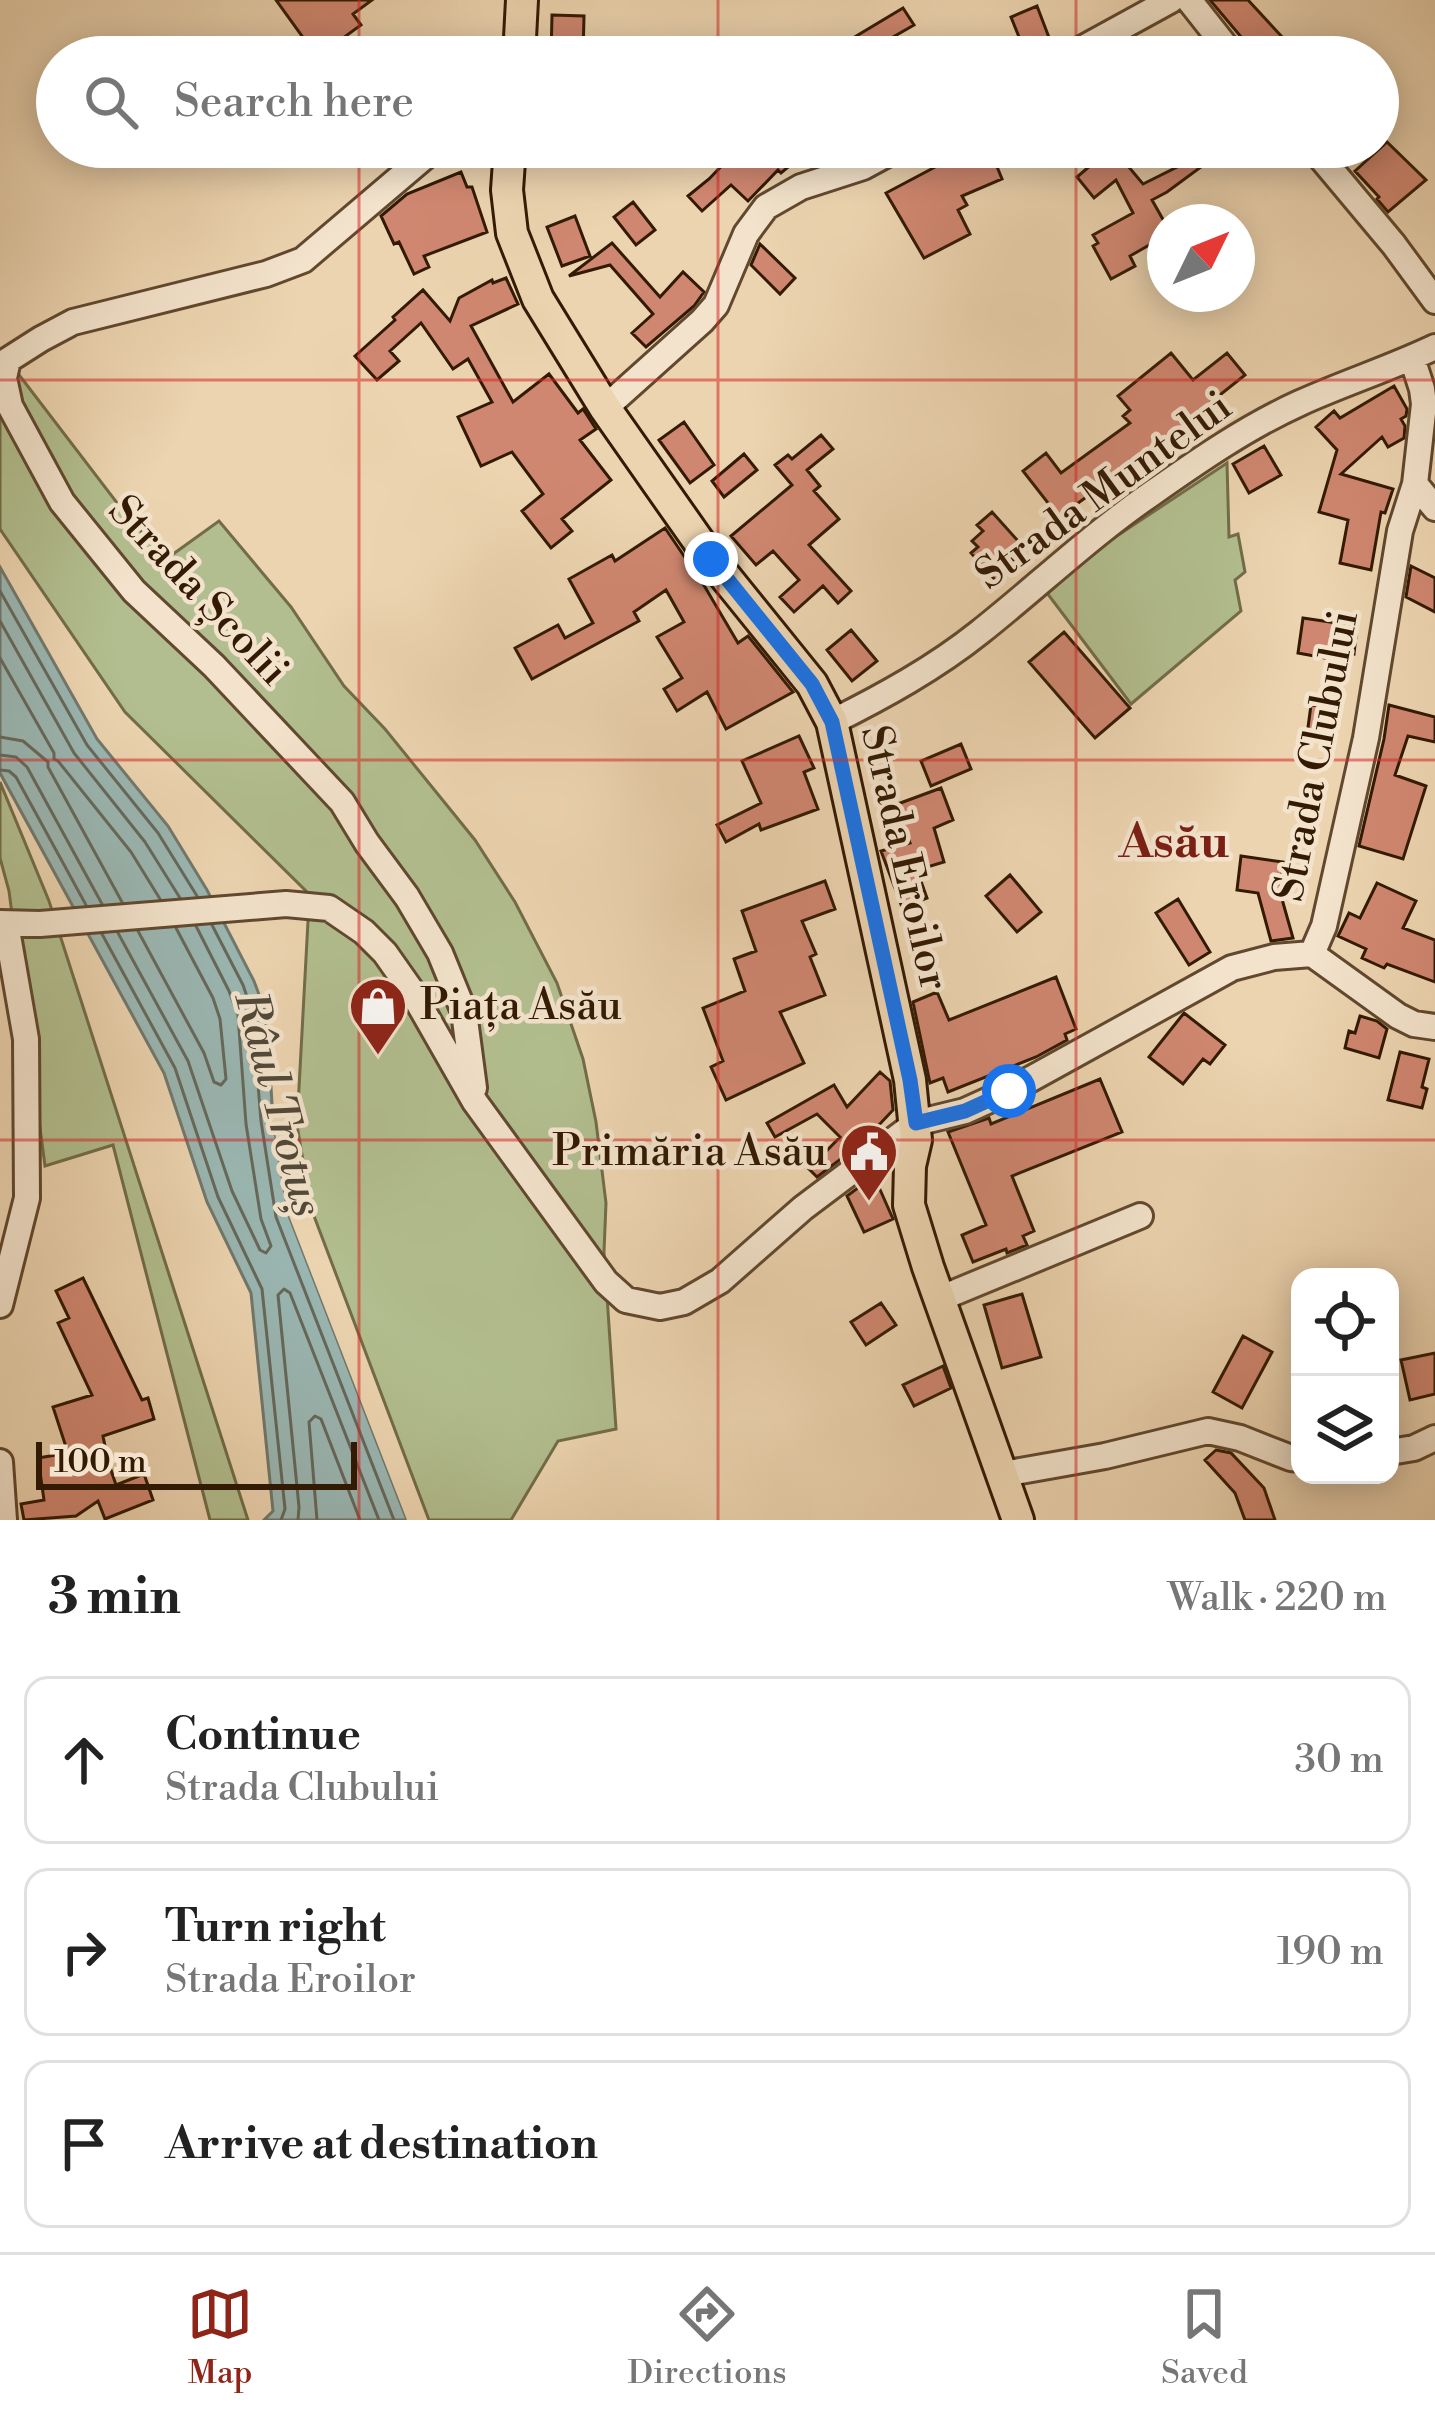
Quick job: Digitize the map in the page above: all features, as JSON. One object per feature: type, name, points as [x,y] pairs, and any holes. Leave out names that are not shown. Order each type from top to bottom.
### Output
[{"type":"main road","points":[[520,36],[522,0]]},
{"type":"main road","name":"Strada Eroilor","points":[[509,168],[512,232],[538,299],[605,408],[711,559],[812,684],[832,722],[910,1080],[916,1140],[909,1205],[1018,1520]]},
{"type":"street","points":[[1105,36],[1171,0]]},
{"type":"street","points":[[1189,0],[1217,36]]},
{"type":"street","name":"Strada Școlii","points":[[411,168],[303,260],[266,274],[74,322],[8,360],[4,378],[10,406],[62,502],[134,591],[214,666],[342,802],[407,897],[440,953],[464,1012],[476,1102]]},
{"type":"street","points":[[605,408],[716,305],[746,234],[766,207],[801,188],[860,168]]},
{"type":"street","points":[[1330,168],[1435,302]]},
{"type":"street","name":"Strada Clubului","points":[[916,1123],[965,1111],[1009,1091],[1232,968],[1312,954],[1324,926],[1366,738],[1394,562],[1414,484],[1424,404],[1423,352]]},
{"type":"street","name":"Strada Muntelui","points":[[832,722],[936,664],[1104,529],[1234,440],[1297,404],[1423,352]]},
{"type":"street","points":[[1414,484],[1435,508]]},
{"type":"street","points":[[0,1305],[27,1198],[26,1039],[3,923],[286,904],[329,908],[386,953],[476,1102],[606,1282],[626,1300],[660,1307],[684,1302],[720,1281],[803,1208],[916,1123]]},
{"type":"street","points":[[1312,954],[1398,1016],[1435,1027]]},
{"type":"street","points":[[939,1299],[1140,1216]]},
{"type":"street","points":[[1003,1474],[1089,1460],[1208,1431],[1291,1456]]},
{"type":"street","points":[[1399,1450],[1435,1438]]},
{"type":"street","points":[[0,1462],[4,1520]]},
{"type":"green space","points":[[0,350],[134,525],[169,557],[219,521],[291,607],[344,686],[475,840],[515,902],[557,983],[583,1059],[596,1122],[606,1203],[604,1252],[616,1429],[558,1441],[511,1520],[429,1520],[311,1208],[297,1125],[307,892],[125,712],[0,529]]},
{"type":"green space","points":[[1227,463],[1229,537],[1238,534],[1245,572],[1235,580],[1241,611],[1131,704],[1047,593],[1067,569]]},
{"type":"green space","points":[[0,782],[49,901],[248,1520],[210,1520],[113,1145],[45,1166],[9,891],[0,858]]},
{"type":"water","points":[[0,567],[97,739],[168,826],[254,981],[264,1008],[273,1120],[288,1213],[407,1520],[264,1520],[273,1511],[251,1293],[207,1202],[164,1073],[0,773]]},
{"type":"pier","points":[[277,1080],[293,1212],[413,1520],[407,1520],[288,1213],[273,1120]]},
{"type":"building","points":[[276,0],[372,0],[353,14],[361,25],[346,36],[302,36]]},
{"type":"building","points":[[1210,0],[1248,0],[1281,36],[1240,36]]},
{"type":"building","points":[[1037,6],[1048,36],[1019,36],[1011,17]]},
{"type":"building","points":[[903,8],[914,25],[895,36],[856,36]]},
{"type":"building","points":[[552,15],[584,16],[584,36],[552,36]]},
{"type":"building","points":[[1399,154],[1426,180],[1388,212],[1355,171],[1399,168]]},
{"type":"building","points":[[720,168],[787,168],[778,170],[748,201],[731,185],[702,211],[688,196]]},
{"type":"building","points":[[933,168],[998,168],[1002,179],[962,196],[967,205],[958,210],[970,234],[924,258],[886,193]]},
{"type":"building","points":[[1088,168],[1130,168],[1143,184],[1175,168],[1200,168],[1152,200],[1154,204],[1147,204],[1147,246],[1130,256],[1135,266],[1111,279],[1093,246],[1098,243],[1093,235],[1133,213],[1116,180],[1094,198],[1077,177]]},
{"type":"building","points":[[461,172],[467,187],[472,187],[487,232],[424,256],[429,267],[414,274],[381,216],[407,194]]},
{"type":"building","points":[[633,202],[655,230],[636,245],[614,217]]},
{"type":"building","points":[[575,216],[590,256],[562,266],[547,227]]},
{"type":"building","points":[[612,243],[660,297],[683,272],[704,292],[646,347],[632,333],[653,314],[610,265],[569,276]]},
{"type":"building","points":[[760,244],[795,278],[780,294],[751,265]]},
{"type":"building","points":[[506,278],[518,304],[471,326],[513,402],[549,374],[578,413],[583,409],[596,429],[580,440],[611,480],[562,519],[572,531],[551,548],[522,511],[543,494],[512,452],[481,466],[458,417],[492,402],[468,359],[453,369],[421,323],[390,351],[399,361],[377,380],[355,356],[423,290],[450,321],[459,298],[492,280]]},
{"type":"building","points":[[1171,353],[1193,380],[1227,353],[1245,375],[1211,402],[1219,412],[1198,429],[1193,423],[1157,454],[1152,449],[1059,517],[1023,471],[1046,453],[1061,473],[1130,423],[1123,416],[1130,410],[1118,396]]},
{"type":"building","points":[[1394,386],[1407,409],[1401,419],[1404,438],[1388,447],[1382,437],[1341,474],[1393,489],[1385,513],[1381,512],[1371,570],[1340,563],[1348,520],[1319,512],[1337,450],[1316,427],[1334,411],[1340,418]]},
{"type":"building","points":[[684,422],[714,465],[690,483],[659,440]]},
{"type":"building","points":[[821,435],[833,449],[807,470],[820,486],[814,491],[839,519],[809,545],[851,591],[838,603],[823,586],[794,612],[780,597],[799,580],[773,551],[756,565],[731,536],[792,485],[775,465],[788,455],[792,459]]},
{"type":"building","points":[[1264,446],[1281,475],[1249,493],[1233,464]]},
{"type":"building","points":[[744,454],[757,470],[724,497],[712,481]]},
{"type":"building","points":[[992,512],[1019,542],[1006,554],[1017,565],[997,582],[971,553],[978,547],[972,541],[983,531],[977,525]]},
{"type":"building","points":[[665,528],[738,643],[748,636],[793,692],[726,729],[707,692],[677,711],[664,689],[682,678],[657,637],[684,622],[666,590],[634,612],[639,621],[532,679],[515,648],[558,625],[565,638],[593,623],[569,579],[612,555],[615,561]]},
{"type":"building","points":[[1411,566],[1435,578],[1435,612],[1406,597]]},
{"type":"building","points":[[1303,618],[1357,626],[1354,654],[1326,650],[1325,658],[1298,653]]},
{"type":"building","points":[[851,630],[877,661],[852,681],[827,650]]},
{"type":"building","points":[[1064,632],[1130,708],[1095,738],[1029,662]]},
{"type":"building","points":[[1311,705],[1338,708],[1334,738],[1307,735]]},
{"type":"building","points":[[1389,705],[1435,717],[1435,742],[1408,736],[1395,775],[1426,786],[1403,859],[1359,846]]},
{"type":"building","points":[[799,736],[814,768],[804,772],[818,809],[761,830],[759,824],[726,842],[717,825],[761,803],[742,761]]},
{"type":"building","points":[[961,744],[971,769],[931,786],[921,761]]},
{"type":"building","points":[[941,788],[953,820],[934,828],[944,862],[917,870],[927,898],[902,907],[881,851],[910,843],[895,805]]},
{"type":"building","points":[[1241,856],[1283,862],[1280,892],[1293,938],[1271,941],[1258,893],[1237,890]]},
{"type":"building","points":[[1010,875],[1041,912],[1017,932],[986,896]]},
{"type":"building","points":[[825,881],[835,909],[802,921],[825,995],[780,1012],[804,1063],[726,1100],[711,1067],[723,1061],[703,1008],[745,991],[734,959],[756,951],[742,911]]},
{"type":"building","points":[[1377,883],[1416,901],[1403,928],[1435,940],[1435,982],[1362,958],[1366,949],[1338,936],[1349,913],[1360,918]]},
{"type":"building","points":[[1178,899],[1210,952],[1189,965],[1156,913]]},
{"type":"building","points":[[1056,977],[1076,1029],[1065,1034],[1067,1040],[948,1092],[943,1078],[930,1083],[913,1002],[937,992],[949,1020]]},
{"type":"building","points":[[1184,1013],[1225,1045],[1210,1064],[1203,1059],[1183,1084],[1149,1057]]},
{"type":"building","points":[[1360,1016],[1387,1029],[1379,1058],[1345,1048]]},
{"type":"building","points":[[1400,1052],[1429,1059],[1422,1108],[1388,1100]]},
{"type":"building","points":[[880,1072],[890,1081],[893,1110],[862,1143],[817,1177],[809,1169],[840,1137],[817,1114],[775,1137],[767,1123],[834,1085],[847,1107]]},
{"type":"building","points":[[1100,1079],[1122,1132],[1012,1176],[1034,1231],[1023,1236],[1027,1245],[973,1262],[962,1235],[986,1225],[948,1132],[989,1118],[991,1124]]},
{"type":"building","points":[[874,1176],[893,1219],[864,1232],[847,1196]]},
{"type":"building","points":[[83,1278],[142,1400],[148,1398],[154,1419],[103,1436],[108,1461],[116,1485],[144,1474],[153,1500],[105,1519],[98,1501],[76,1516],[24,1520],[21,1504],[44,1500],[38,1458],[68,1453],[53,1407],[92,1395],[58,1323],[69,1318],[56,1291]]},
{"type":"building","points":[[1022,1294],[1041,1357],[1002,1368],[984,1305]]},
{"type":"building","points":[[881,1303],[896,1325],[866,1345],[851,1322]]},
{"type":"building","points":[[1243,1336],[1272,1352],[1242,1408],[1213,1392]]},
{"type":"building","points":[[1435,1353],[1435,1394],[1410,1400],[1401,1360]]},
{"type":"building","points":[[943,1366],[951,1388],[914,1406],[903,1385]]},
{"type":"building","points":[[1216,1450],[1231,1453],[1264,1488],[1275,1520],[1245,1520],[1235,1493],[1205,1460]]},
{"type":"place","name":"Piața Asău","points":[[378,1057]]},
{"type":"place","name":"Primăria Asău","points":[[869,1203]]},
{"type":"district","name":"Asău","points":[[1174,843]]},
{"type":"route","points":[[711,559],[812,684],[832,722],[916,1123],[965,1111],[1009,1091]]},
{"type":"water label","name":"Râul Trotuș","points":[[278,1104]]}]
